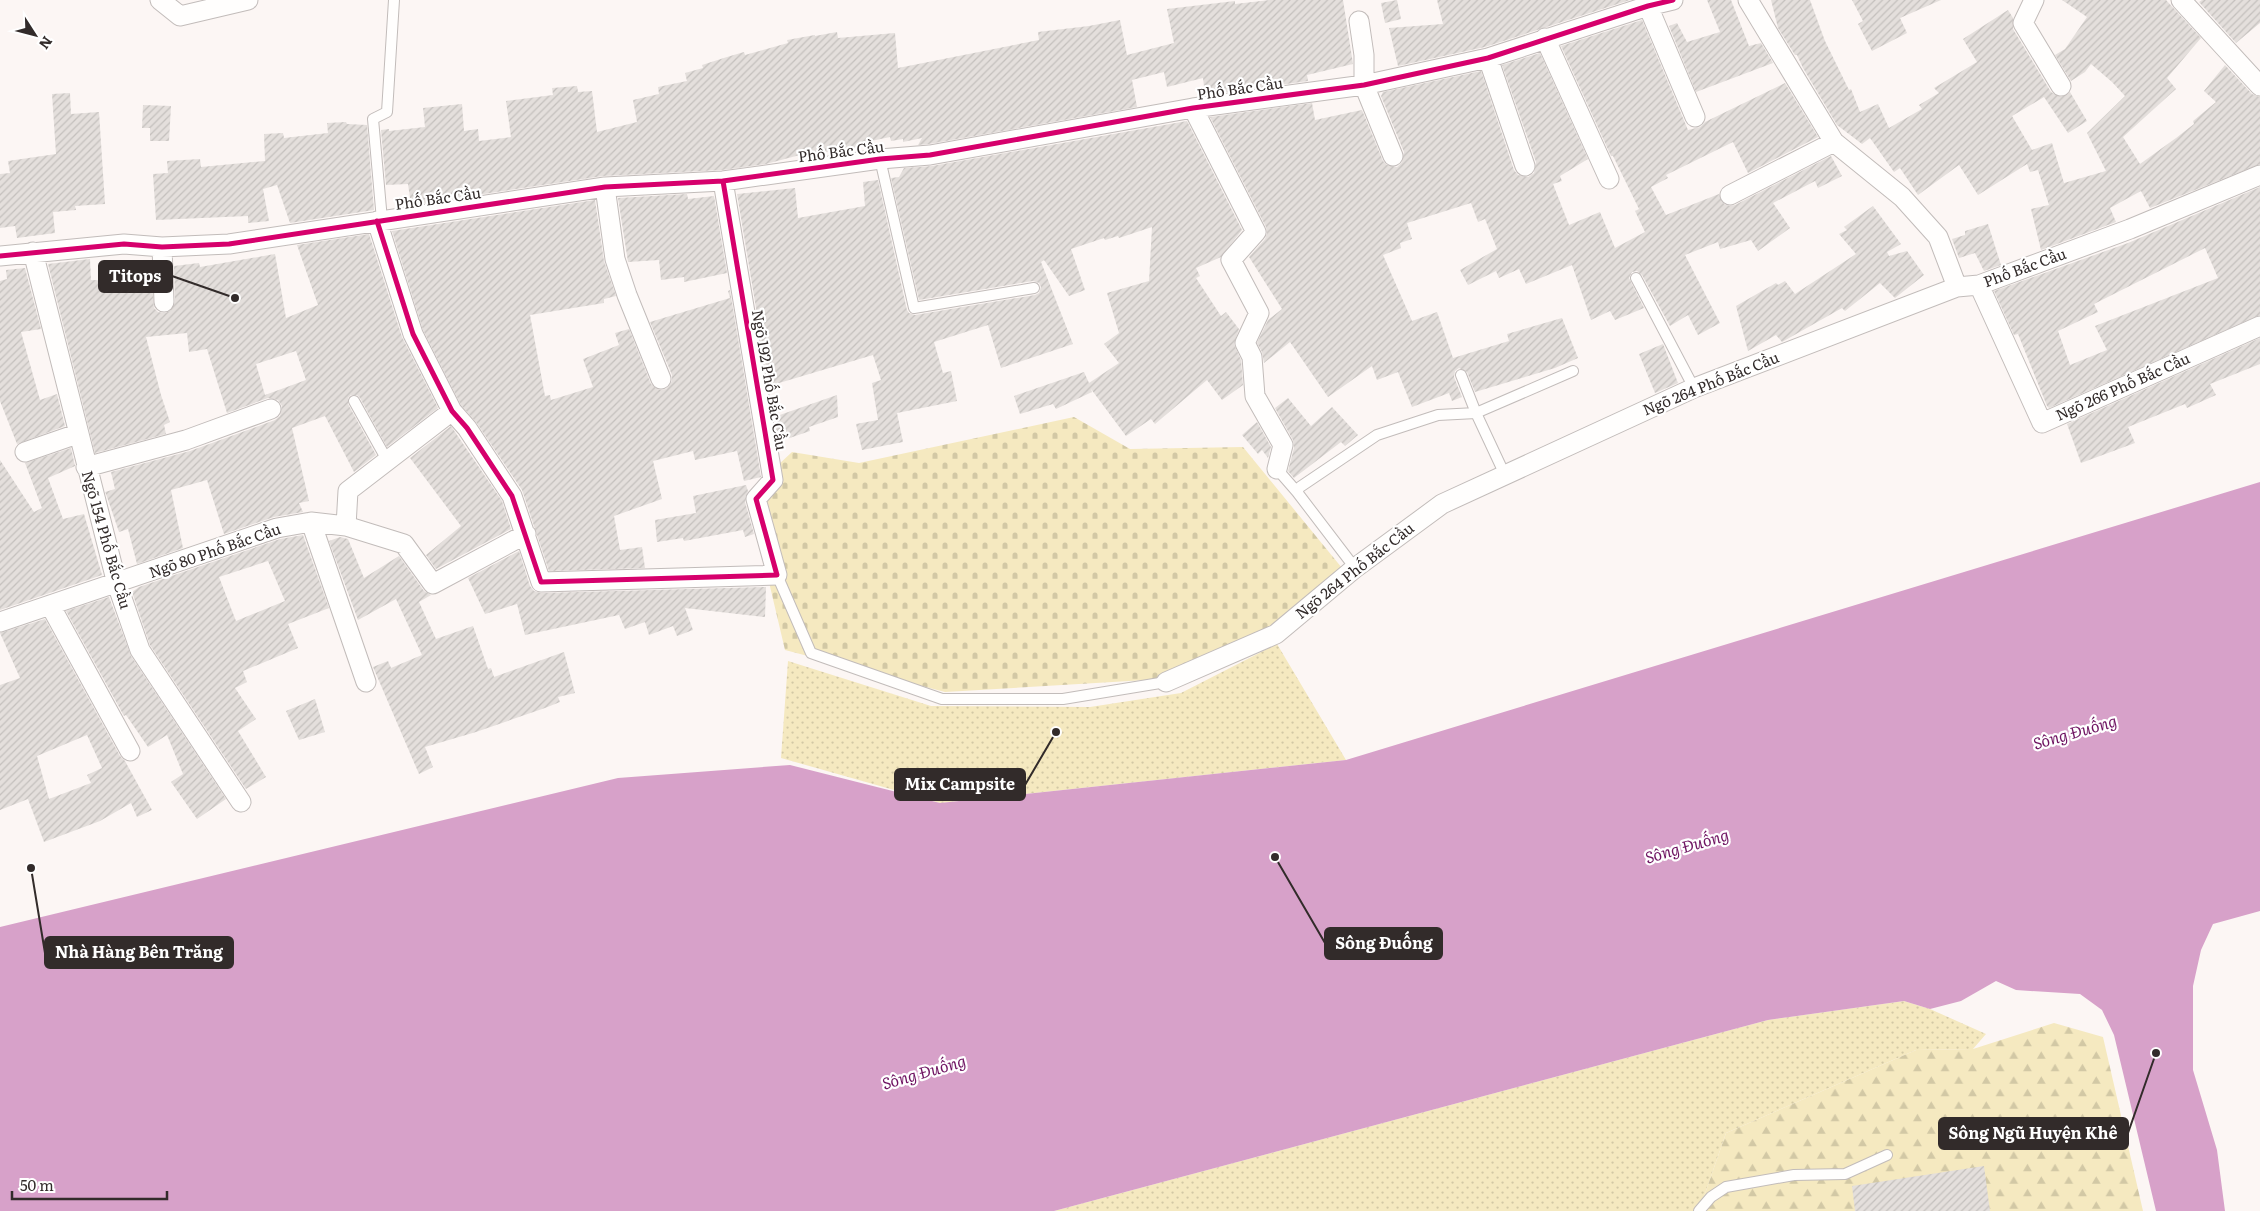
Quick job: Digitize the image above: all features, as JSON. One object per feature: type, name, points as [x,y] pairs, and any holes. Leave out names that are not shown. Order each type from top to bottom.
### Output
[{"type":"street","points":[[160,0],[180,16],[248,0]]},
{"type":"street","name":"Phố Bắc Cầu","points":[[0,256],[124,244],[162,247],[229,244],[605,187],[723,180],[880,159],[930,155],[1193,108],[1364,85],[1488,58],[1545,38],[1673,0]]},
{"type":"street","points":[[1748,0],[1834,142],[1902,197],[1938,236],[1958,287]]},
{"type":"street","points":[[2034,0],[2024,23],[2060,86]]},
{"type":"street","points":[[2181,0],[2260,86]]},
{"type":"street","points":[[1648,6],[1695,117]]},
{"type":"street","points":[[1358,21],[1364,55],[1364,85],[1393,156]]},
{"type":"street","points":[[1545,38],[1609,179]]},
{"type":"street","points":[[1488,58],[1525,166]]},
{"type":"street","points":[[1193,108],[1256,232],[1231,260],[1258,313],[1245,342],[1252,358],[1255,396],[1283,446],[1277,469]]},
{"type":"street","points":[[1730,195],[1834,142]]},
{"type":"street","name":"Phố Bắc Cầu","points":[[1958,287],[1979,285],[2130,229],[2260,175]]},
{"type":"street","name":"Ngõ 192 Phố Bắc Cầu","points":[[723,180],[773,480],[756,499],[777,575]]},
{"type":"street","points":[[605,187],[614,259],[661,379]]},
{"type":"street","points":[[379,220],[413,334],[452,411],[467,428],[512,496],[541,582],[777,575]]},
{"type":"street","points":[[162,247],[164,302]]},
{"type":"street","name":"Ngõ 154 Phố Bắc Cầu","points":[[32,252],[77,434],[117,584],[140,650],[240,802]]},
{"type":"street","name":"Ngõ 266 Phố Bắc Cầu","points":[[1979,285],[2042,423],[2260,326]]},
{"type":"street","name":"Ngõ 264 Phố Bắc Cầu","points":[[1166,682],[1276,634],[1355,568],[1442,504],[1694,388],[1958,287]]},
{"type":"street","points":[[86,467],[186,440],[271,409]]},
{"type":"street","points":[[346,526],[348,491],[452,411]]},
{"type":"street","points":[[25,452],[77,434]]},
{"type":"street","points":[[312,522],[366,682]]},
{"type":"street","name":"Ngõ 80 Phố Bắc Cầu","points":[[0,622],[117,584],[277,528],[312,522],[346,526],[404,544],[433,584],[526,534]]},
{"type":"street","points":[[50,605],[130,751]]},
{"type":"lane","points":[[379,220],[373,119],[387,112],[394,0]]},
{"type":"lane","points":[[880,159],[914,308],[1034,288]]},
{"type":"lane","points":[[1636,278],[1694,388]]},
{"type":"lane","points":[[1297,492],[1300,487],[1377,436],[1438,415],[1476,413],[1573,371]]},
{"type":"lane","points":[[1461,375],[1476,413],[1505,475]]},
{"type":"lane","points":[[354,401],[387,460]]},
{"type":"lane","points":[[1277,469],[1355,568]]},
{"type":"lane","name":"Ngõ 264 Phố Bắc Cầu","points":[[777,575],[811,653],[942,699],[1063,699],[1166,682]]},
{"type":"lane","points":[[1699,1211],[1711,1197],[1726,1187],[1794,1176],[1845,1174],[1887,1155]]},
{"type":"green space","points":[[1074,417],[1130,449],[1243,447],[1342,568],[1275,628],[1163,679],[945,692],[785,650],[748,493],[792,452],[859,463]]},
{"type":"green space","points":[[1277,644],[1346,760],[940,803],[781,758],[788,661],[931,706],[1090,707],[1181,693]]},
{"type":"green space","points":[[1904,1001],[1930,1009],[1986,1034],[1973,1049],[1916,1050],[1726,1133],[1699,1211],[1054,1211],[1768,1020]]},
{"type":"green space","points":[[2054,1023],[2103,1037],[2143,1211],[1699,1211],[1726,1133],[1916,1050],[1973,1049]]},
{"type":"water","name":"Sông Đuống","points":[[2260,482],[2260,911],[2213,924],[2201,950],[2193,986],[2193,1070],[2217,1150],[2225,1211],[2156,1211],[2114,1035],[2102,1010],[2080,994],[2016,990],[1996,981],[1961,1001],[1930,1009],[1904,1001],[1768,1020],[1054,1211],[0,1211],[0,927],[618,778],[790,765],[940,803],[1346,760]]},
{"type":"building","points":[[1270,0],[1343,0],[1353,64],[1307,75],[1308,81],[1205,95],[1203,78],[1167,87],[1164,72],[1132,80],[1137,107],[929,144],[918,145],[922,138],[903,142],[903,139],[891,141],[890,137],[857,144],[858,148],[842,152],[841,149],[811,155],[811,152],[766,164],[722,170],[603,176],[411,205],[408,184],[386,185],[381,130],[389,129],[389,131],[425,127],[423,108],[462,104],[464,131],[478,129],[479,141],[511,137],[506,101],[553,95],[552,88],[577,86],[578,92],[592,91],[597,132],[637,122],[633,100],[659,94],[658,87],[687,81],[685,73],[703,68],[702,65],[744,52],[745,55],[788,43],[787,40],[837,32],[838,38],[895,33],[898,68],[1039,40],[1038,32],[1120,20],[1127,55],[1174,43],[1167,9],[1235,1],[1235,4]]},
{"type":"building","points":[[1397,0],[1401,19],[1385,23],[1381,3]]},
{"type":"building","points":[[1437,0],[1630,0],[1485,47],[1398,66],[1389,28],[1443,24]]},
{"type":"building","points":[[1707,0],[1731,0],[1749,46],[1761,43],[1773,63],[1696,92],[1669,26],[1677,23],[1687,42],[1720,32]]},
{"type":"building","points":[[1771,0],[1810,0],[1825,41],[1849,90],[1851,89],[1860,112],[1878,104],[1889,128],[1922,109],[1919,105],[1939,93],[1934,88],[1977,62],[1963,39],[2008,10],[2013,18],[2013,29],[2051,92],[2061,97],[2070,92],[2087,121],[2068,133],[2044,97],[2012,116],[2032,150],[2052,143],[2064,183],[2106,171],[2087,133],[2125,96],[2091,64],[2085,72],[2071,81],[2055,55],[2065,49],[2087,17],[2062,0],[2166,0],[2201,38],[2167,78],[2176,89],[2123,137],[2140,164],[2194,124],[2193,121],[2216,102],[2204,91],[2225,65],[2252,94],[2260,97],[2260,164],[2150,208],[2141,191],[2110,208],[2116,222],[2041,250],[2031,209],[2049,205],[2038,170],[2030,172],[2027,164],[1978,195],[1959,165],[1918,195],[1900,168],[1894,172],[1870,138],[1862,144],[1837,125],[1797,55],[1795,55],[1778,28]]},
{"type":"building","points":[[1852,0],[1941,0],[1900,18],[1907,33],[1872,51],[1858,24],[1863,21]]},
{"type":"building","points":[[2202,0],[2260,0],[2260,23],[2236,43],[2199,2]]},
{"type":"building","points":[[1642,20],[1688,130],[1700,127],[1705,122],[1785,83],[1818,137],[1748,173],[1733,142],[1666,175],[1668,178],[1651,187],[1666,215],[1719,194],[1724,204],[1729,206],[1735,205],[1831,156],[1842,176],[1818,188],[1815,181],[1773,203],[1790,228],[1758,251],[1751,240],[1720,249],[1718,242],[1685,255],[1720,323],[1698,335],[1688,315],[1670,326],[1642,275],[1637,271],[1632,272],[1629,278],[1644,308],[1615,320],[1610,311],[1591,320],[1572,265],[1526,284],[1519,269],[1499,278],[1496,271],[1468,285],[1460,270],[1497,249],[1485,219],[1478,222],[1471,203],[1407,223],[1412,239],[1400,243],[1401,248],[1383,255],[1412,321],[1437,312],[1453,358],[1509,341],[1507,334],[1562,318],[1578,358],[1555,368],[1475,392],[1467,372],[1459,368],[1455,371],[1454,377],[1462,397],[1452,401],[1449,393],[1412,407],[1398,372],[1377,380],[1372,366],[1328,397],[1290,342],[1264,363],[1262,352],[1257,343],[1268,320],[1282,309],[1249,257],[1265,239],[1266,227],[1210,117],[1312,103],[1315,120],[1362,110],[1383,161],[1387,165],[1397,167],[1402,162],[1404,152],[1381,96],[1383,92],[1481,71],[1514,170],[1518,175],[1528,177],[1534,173],[1536,162],[1502,65],[1540,53],[1588,159],[1560,176],[1562,181],[1553,184],[1569,225],[1600,212],[1615,248],[1645,232],[1635,211],[1639,209],[1613,156],[1611,156],[1561,46]]},
{"type":"building","points":[[70,93],[71,114],[99,112],[105,204],[75,206],[76,210],[53,212],[55,233],[17,238],[15,226],[0,228],[0,174],[10,173],[8,161],[56,154],[52,94]]},
{"type":"building","points":[[143,105],[171,106],[169,141],[150,141],[150,128],[142,128]]},
{"type":"building","points":[[1187,121],[1242,230],[1221,257],[1196,268],[1200,276],[1196,278],[1221,316],[1226,312],[1239,329],[1234,344],[1241,360],[1243,385],[1222,400],[1207,380],[1155,424],[1151,419],[1126,436],[1091,389],[1092,392],[1056,409],[1053,404],[1020,414],[1014,396],[1084,372],[1089,383],[1119,363],[1104,344],[1119,333],[1107,293],[1149,281],[1152,227],[1119,238],[1118,236],[1105,240],[1104,238],[1071,249],[1085,290],[1069,296],[1044,260],[1041,262],[1073,344],[1001,368],[988,325],[934,342],[943,373],[951,371],[957,401],[897,413],[903,442],[862,450],[856,424],[878,420],[872,383],[881,380],[873,355],[769,386],[737,194],[795,188],[798,218],[865,206],[863,182],[878,180],[907,310],[915,315],[1035,295],[1039,293],[1041,287],[1039,283],[1033,281],[919,300],[891,178],[899,177],[904,168],[932,166]]},
{"type":"building","points":[[346,122],[347,124],[367,125],[374,210],[290,223],[277,185],[263,189],[269,221],[248,223],[248,216],[156,220],[153,174],[168,173],[167,161],[200,159],[201,167],[265,161],[264,134],[283,133],[284,138],[328,133],[327,123]]},
{"type":"building","points":[[2260,187],[2260,315],[2049,408],[2018,334],[2014,335],[1994,291],[2128,243]],"holes":[[[2205,248],[2218,278],[2095,326],[2107,350],[2070,365],[2058,331],[2098,312],[2094,304]]]},
{"type":"building","points":[[687,194],[688,199],[714,196],[727,273],[684,282],[684,277],[661,280],[659,260],[628,262],[618,198]]},
{"type":"building","points":[[595,200],[604,261],[616,296],[604,299],[604,303],[530,315],[545,396],[550,395],[551,400],[593,387],[583,359],[619,345],[615,333],[629,329],[651,384],[659,390],[666,389],[672,381],[672,375],[650,322],[730,298],[728,291],[730,290],[761,477],[744,481],[737,451],[695,460],[693,451],[653,461],[662,499],[614,516],[620,550],[642,547],[645,568],[549,571],[522,490],[476,422],[461,405],[423,330],[392,231]]},
{"type":"building","points":[[1873,206],[1901,244],[1887,252],[1889,256],[1907,251],[1924,275],[1895,298],[1880,283],[1845,311],[1842,308],[1782,342],[1776,335],[1748,351],[1736,306],[1776,283],[1778,285],[1785,281],[1795,294],[1856,254],[1839,234],[1847,230],[1844,227]]},
{"type":"building","points":[[1988,224],[2001,265],[1984,271],[1975,253],[1959,258],[1952,239],[1965,235],[1965,231]]},
{"type":"building","points":[[369,234],[402,337],[438,408],[387,447],[360,398],[357,395],[351,395],[348,398],[348,404],[376,455],[354,472],[325,416],[292,428],[309,501],[299,503],[303,512],[274,517],[224,534],[207,480],[171,490],[183,548],[137,564],[128,529],[119,532],[105,492],[115,489],[111,472],[190,451],[275,420],[280,416],[282,406],[278,400],[268,398],[227,413],[207,349],[189,352],[187,333],[146,337],[170,422],[164,425],[166,434],[95,453],[48,264],[90,259],[91,280],[152,282],[154,308],[158,312],[165,313],[170,311],[175,302],[174,266],[199,263],[200,267],[275,254],[286,318],[318,305],[297,245]],"holes":[[[296,351],[306,380],[265,395],[256,364]]]},
{"type":"building","points":[[25,268],[41,329],[21,332],[40,400],[57,394],[65,426],[17,444],[0,401],[0,281],[7,279],[6,270]]},
{"type":"building","points":[[2260,338],[2260,364],[2210,384],[2216,395],[2187,408],[2185,404],[2128,427],[2135,443],[2081,463],[2067,424]]},
{"type":"building","points":[[1663,344],[1678,383],[1655,393],[1639,354]]},
{"type":"building","points":[[837,395],[838,417],[809,427],[810,431],[778,442],[774,417]]},
{"type":"building","points":[[1288,398],[1311,426],[1332,407],[1358,435],[1345,446],[1341,442],[1294,478],[1288,471],[1294,448],[1293,440],[1275,408]]},
{"type":"building","points":[[1257,422],[1271,447],[1268,458],[1262,450],[1258,454],[1242,435]]},
{"type":"building","points":[[451,426],[502,501],[511,529],[436,569],[426,555],[461,526],[410,458]]},
{"type":"building","points":[[71,448],[75,466],[48,478],[63,519],[84,514],[102,575],[0,610],[0,460],[34,512],[42,508],[25,463]]},
{"type":"building","points":[[746,485],[748,491],[745,502],[754,534],[745,537],[743,530],[684,541],[683,538],[657,542],[655,520],[696,513],[693,496]]},
{"type":"building","points":[[303,535],[329,608],[288,624],[298,648],[243,671],[247,682],[235,688],[256,719],[238,731],[266,777],[246,789],[150,645],[132,592],[139,587],[280,539]],"holes":[[[268,561],[285,601],[236,621],[219,577]]]},
{"type":"building","points":[[340,537],[348,539],[364,578],[399,556],[424,591],[431,595],[419,602],[436,639],[473,626],[488,669],[491,668],[494,677],[564,652],[575,693],[558,697],[560,702],[545,708],[425,747],[433,767],[419,774],[373,667],[388,661],[391,668],[422,655],[396,599],[358,620],[329,541]]},
{"type":"building","points":[[519,551],[530,586],[534,591],[541,593],[766,587],[765,617],[685,608],[693,630],[677,636],[673,626],[649,635],[645,622],[625,629],[619,615],[525,635],[517,604],[485,614],[468,578]]},
{"type":"building","points":[[109,597],[131,656],[226,799],[197,819],[171,782],[183,774],[167,735],[148,747],[126,715],[124,716],[66,611]]},
{"type":"building","points":[[45,619],[120,756],[125,761],[152,810],[137,817],[131,803],[100,821],[44,842],[28,799],[0,810],[0,685],[20,678],[0,633]],"holes":[[[87,735],[102,768],[87,775],[91,783],[49,799],[37,756]]]},
{"type":"building","points":[[315,699],[325,732],[299,740],[286,711]]},
{"type":"building","points":[[1984,1166],[1990,1211],[1855,1211],[1852,1186]]},
{"type":"cycle path","points":[[0,256],[124,244],[162,247],[229,244],[605,187],[723,181],[880,159],[930,155],[1193,108],[1364,85],[1488,58],[1648,6],[1673,0]]},
{"type":"cycle path","points":[[377,221],[413,334],[452,411],[467,428],[512,496],[541,582],[777,575],[756,499],[773,480],[723,181]]},
{"type":"place","name":"Titops","points":[[235,298]]},
{"type":"place","name":"Mix Campsite","points":[[1056,732]]},
{"type":"place","name":"Sông Đuống","points":[[1275,857]]},
{"type":"place","name":"Nhà Hàng Bên Trăng","points":[[31,868]]},
{"type":"place","name":"Sông Ngũ Huyện Khê","points":[[2156,1053]]}]
